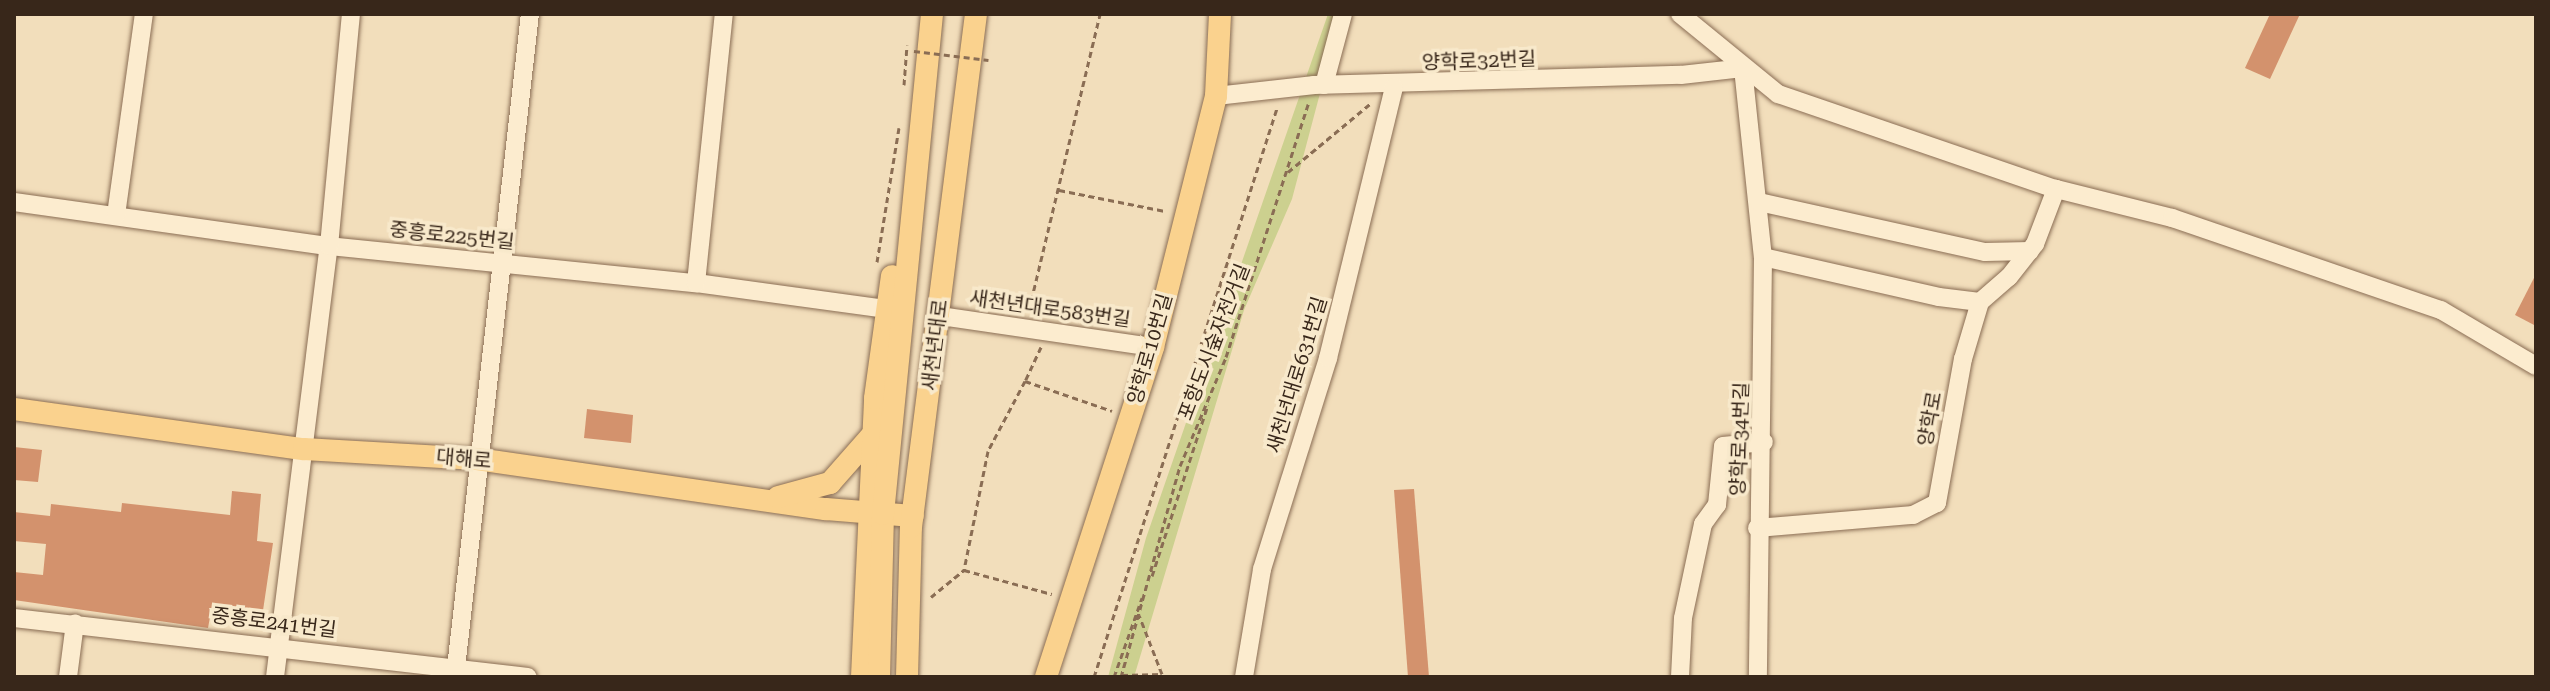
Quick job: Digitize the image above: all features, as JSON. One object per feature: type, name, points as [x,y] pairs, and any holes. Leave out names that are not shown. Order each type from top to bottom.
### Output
[{"type":"main road","name":"새천년대로","points":[[879,677],[875,513],[932,14]]},
{"type":"main road","name":"새천년대로","points":[[907,677],[912,522],[976,14]]},
{"type":"main road","name":"양학로10번길","points":[[1046,677],[1153,347],[1216,96],[1220,14]]},
{"type":"main road","points":[[862,677],[875,513],[873,434],[891,278],[906,247]]},
{"type":"main road","name":"대해로","points":[[14,409],[304,449],[477,459],[875,513],[912,522]]},
{"type":"main road","points":[[772,499],[830,483],[873,434]]},
{"type":"main road","points":[[912,522],[923,554],[920,677]]},
{"type":"street","points":[[116,215],[144,14]]},
{"type":"street","points":[[275,677],[329,246],[351,14]]},
{"type":"street","points":[[456,672],[498,263],[530,14]]},
{"type":"street","points":[[696,283],[724,14]]},
{"type":"street","points":[[1319,85],[1343,14]]},
{"type":"street","points":[[1680,14],[1778,94],[2056,189],[2172,218],[2441,310],[2536,366]]},
{"type":"street","name":"양학로32번길","points":[[1216,96],[1319,85],[1394,87],[1681,75],[1743,68]]},
{"type":"street","name":"양학로34번길","points":[[1743,68],[1763,257],[1764,442],[1757,528],[1758,677]]},
{"type":"street","name":"새천년대로631번길","points":[[1244,677],[1262,569],[1328,358],[1394,87]]},
{"type":"street","name":"양학로","points":[[1757,528],[1913,515],[1937,503],[1963,359],[1980,302],[2030,251],[2056,189]]},
{"type":"street","name":"중흥로225번길","points":[[14,202],[329,246],[696,283],[887,309]]},
{"type":"street","points":[[1759,202],[1985,252],[2030,251]]},
{"type":"street","points":[[1763,257],[1939,297],[1980,302]]},
{"type":"street","name":"새천년대로583번길","points":[[940,316],[1153,347]]},
{"type":"street","points":[[1680,677],[1683,618],[1703,524],[1717,505],[1723,446],[1764,442]]},
{"type":"street","name":"중흥로241번길","points":[[14,618],[279,646],[456,672],[528,677]]},
{"type":"street","points":[[68,677],[75,623]]},
{"type":"path","points":[[1024,327],[1100,14]]},
{"type":"path","points":[[905,88],[902,75],[910,29]]},
{"type":"path","points":[[914,51],[988,60]]},
{"type":"path","name":"포항도시숲자전거길","points":[[1121,676],[1180,466],[1213,388],[1319,85]]},
{"type":"path","points":[[1288,172],[1344,122],[1394,87]]},
{"type":"path","points":[[1094,677],[1282,88]]},
{"type":"path","points":[[876,265],[901,117]]},
{"type":"path","points":[[1059,190],[1185,214]]},
{"type":"path","points":[[922,605],[964,570],[988,451],[1049,331]]},
{"type":"path","points":[[1025,381],[1130,417]]},
{"type":"path","points":[[1114,677],[1165,547],[1213,388]]},
{"type":"path","points":[[964,570],[1071,599]]},
{"type":"path","points":[[1121,676],[1162,676],[1139,614]]},
{"type":"green space","points":[[1328,14],[1341,14],[1292,199],[1244,310],[1134,677],[1108,677],[1146,538]]},
{"type":"building","points":[[2270,14],[2300,14],[2270,79],[2245,68]]},
{"type":"building","points":[[2536,274],[2536,326],[2515,315]]},
{"type":"building","points":[[587,409],[633,415],[631,443],[584,438]]},
{"type":"building","points":[[14,447],[42,450],[38,482],[14,480]]},
{"type":"building","points":[[1414,489],[1429,677],[1408,677],[1394,490]]},
{"type":"building","points":[[232,491],[261,494],[257,541],[273,543],[261,624],[210,617],[208,628],[14,600],[14,572],[43,575],[46,544],[14,541],[14,512],[50,516],[51,504],[121,512],[122,503],[230,515]]}]
